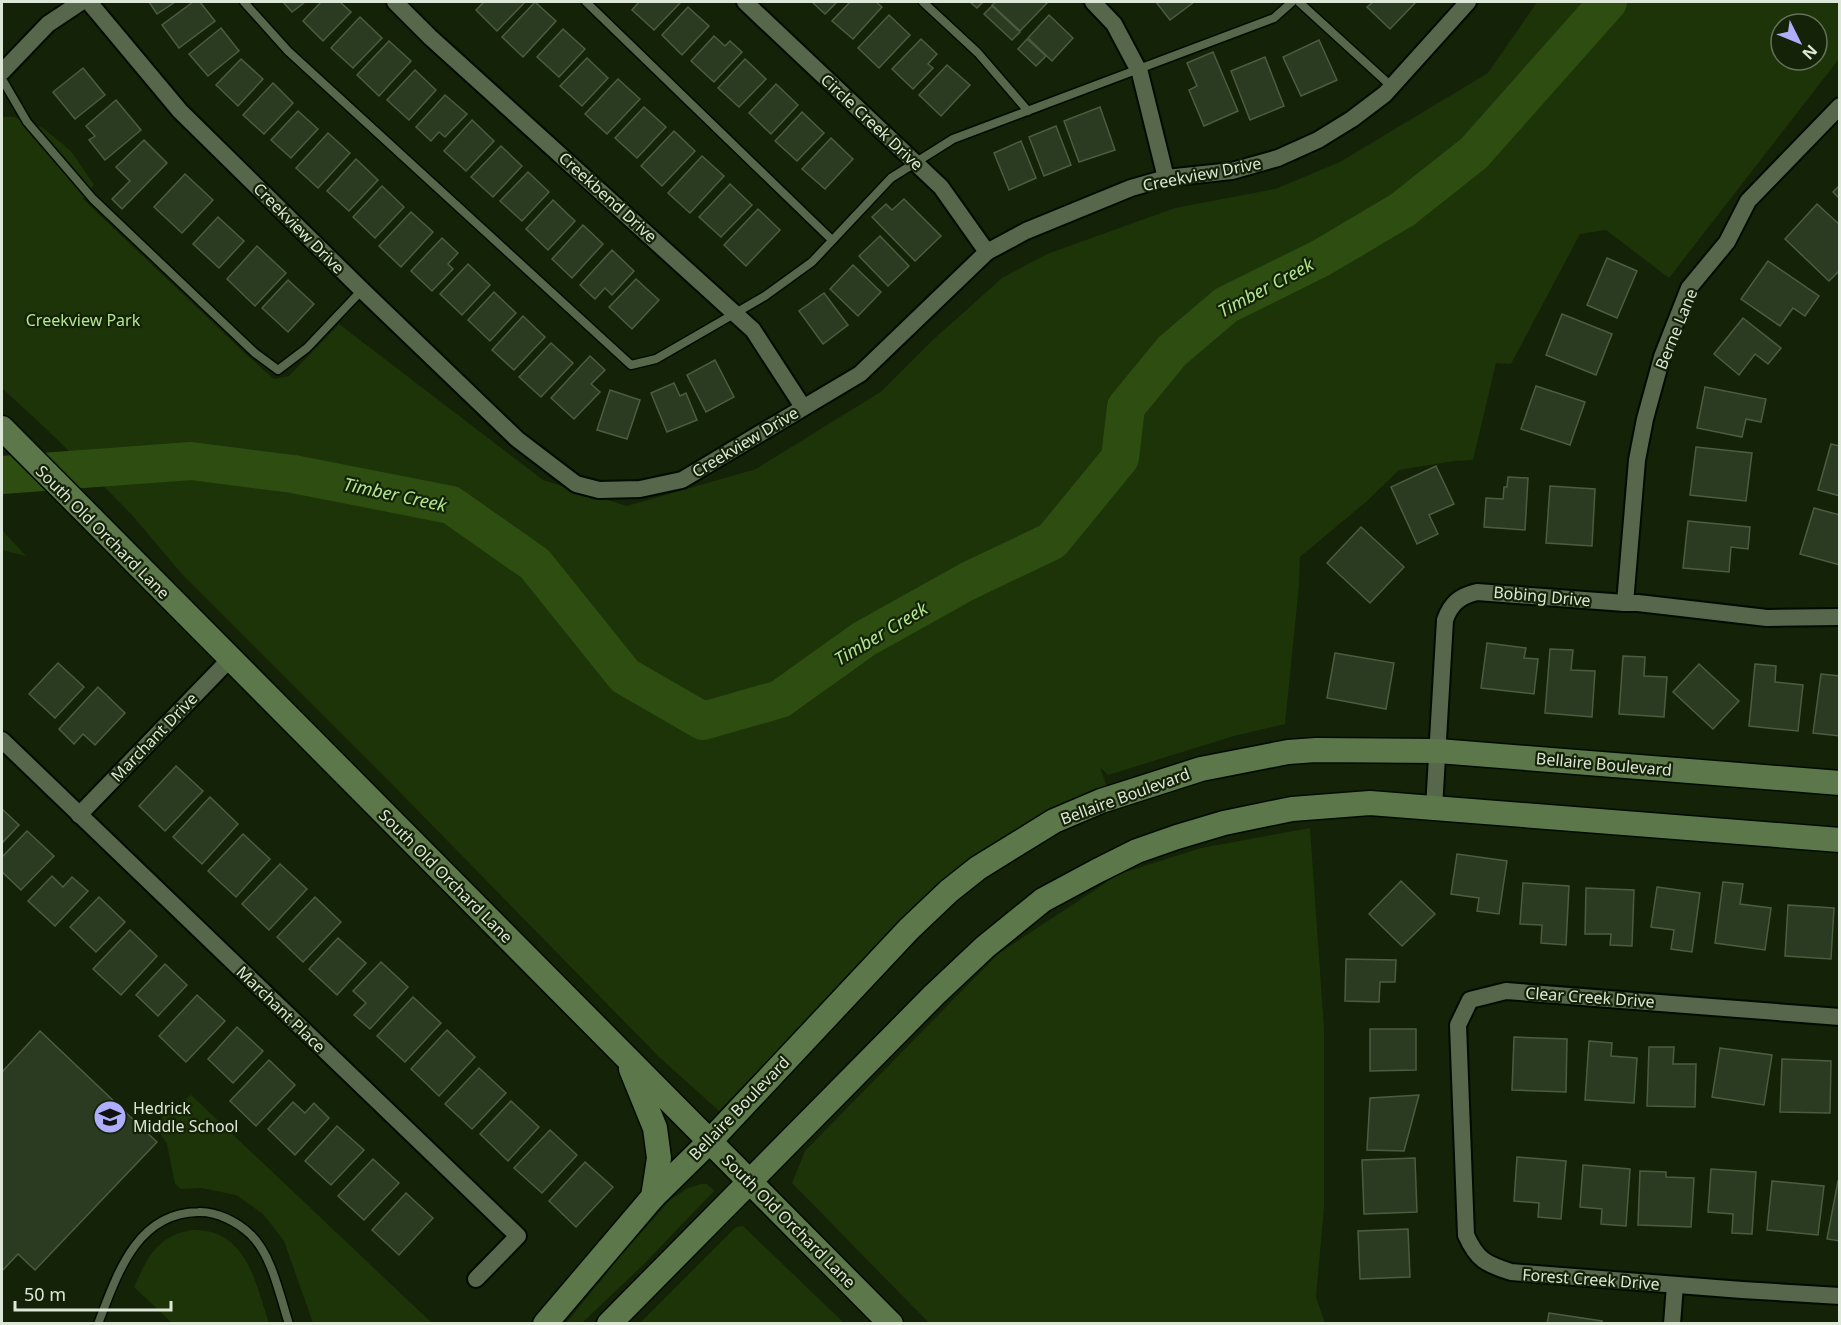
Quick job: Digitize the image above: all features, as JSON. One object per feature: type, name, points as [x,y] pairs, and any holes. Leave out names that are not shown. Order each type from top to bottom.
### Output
[{"type":"main road","name":"South Old Orchard Lane","points":[[2,428],[891,1323]]},
{"type":"main road","name":"Bellaire Boulevard","points":[[545,1323],[653,1197],[710,1141],[909,929],[949,891],[978,868],[1054,821],[1101,801],[1201,769],[1277,754],[1316,750],[1438,751],[1839,783]]},
{"type":"main road","points":[[609,1323],[934,995],[985,947],[1043,900],[1137,851],[1224,823],[1292,809],[1370,803],[1839,840]]},
{"type":"main road","points":[[627,1058],[655,1128],[659,1158],[653,1197]]},
{"type":"street","points":[[2,72],[48,24],[81,2]]},
{"type":"street","name":"Creekview Drive","points":[[89,2],[180,111],[517,439],[576,484],[599,490],[640,489],[682,480],[860,374],[987,252],[1026,231],[1131,188],[1166,178],[1232,171],[1278,158],[1318,140],[1352,119],[1384,94],[1468,2]]},
{"type":"street","name":"Creekbend Drive","points":[[395,2],[430,37],[753,330],[803,407]]},
{"type":"street","name":"Circle Creek Drive","points":[[745,2],[941,187],[987,252]]},
{"type":"street","points":[[1093,2],[1114,24],[1138,69],[1166,178]]},
{"type":"street","name":"Berne Lane","points":[[1625,603],[1637,460],[1643,429],[1662,357],[1689,288],[1727,242],[1749,201],[1839,106]]},
{"type":"street","name":"Bobing Drive","points":[[1434,808],[1445,620],[1456,600],[1466,594],[1477,592],[1638,603],[1767,618],[1839,617]]},
{"type":"street","name":"Marchant Drive","points":[[79,814],[230,659]]},
{"type":"street","name":"Marchant Place","points":[[2,740],[518,1236],[476,1279]]},
{"type":"street","name":"Clear Creek Drive","points":[[1462,1127],[1458,1024],[1470,1000],[1506,991],[1839,1017]]},
{"type":"street","name":"Forest Creek Drive","points":[[1462,1127],[1466,1235],[1474,1251],[1487,1264],[1511,1272],[1839,1296]]},
{"type":"street","points":[[1672,1323],[1675,1285]]},
{"type":"lane","points":[[244,2],[288,51],[631,365],[656,359],[765,296],[812,262],[891,178],[953,139],[1274,18],[1292,2]]},
{"type":"lane","points":[[585,2],[832,240]]},
{"type":"lane","points":[[923,2],[978,53],[1028,111]]},
{"type":"lane","points":[[1299,2],[1391,86]]},
{"type":"lane","points":[[2,79],[27,122],[93,199],[255,353],[278,370],[307,348],[362,290]]},
{"type":"lane","points":[[98,1323],[130,1251],[153,1225],[181,1212],[207,1211],[230,1220],[252,1235],[268,1261],[289,1323]]},
{"type":"green space","name":"Creekview Park","points":[[1537,2],[1839,2],[1839,59],[1829,72],[1829,12],[1769,12],[1769,72],[1829,72],[1669,278],[1606,230],[1580,234],[1511,364],[1496,363],[1473,460],[1399,470],[1367,501],[1300,557],[1285,724],[1234,736],[1108,775],[1100,767],[1107,787],[1062,806],[835,991],[719,1111],[659,1057],[387,779],[181,573],[131,514],[58,440],[2,388],[2,117],[15,117],[43,128],[71,151],[94,185],[83,199],[274,379],[289,376],[339,324],[543,480],[627,506],[756,469],[882,391],[934,339],[1002,278],[1047,254],[1175,208],[1275,189],[1340,162],[1488,73]]},
{"type":"green space","points":[[2,530],[26,556],[2,550]]},
{"type":"green space","points":[[1310,828],[1324,1028],[1324,1208],[1316,1297],[1325,1323],[929,1323],[792,1183],[805,1151],[998,954],[1119,874],[1201,848]]},
{"type":"green space","points":[[191,1095],[432,1323],[313,1323],[284,1241],[263,1214],[236,1195],[201,1188],[181,1189],[175,1184],[167,1144],[153,1124]]},
{"type":"green space","points":[[707,1184],[714,1191],[643,1265],[582,1323],[566,1323],[670,1200],[688,1188]]},
{"type":"green space","points":[[743,1226],[844,1323],[640,1323],[736,1227]]},
{"type":"green space","points":[[191,1230],[210,1232],[225,1238],[237,1248],[253,1275],[269,1323],[172,1323],[134,1287],[144,1266],[161,1243],[179,1233]]},
{"type":"building","points":[[149,2],[175,2],[157,14]]},
{"type":"building","points":[[193,2],[200,2],[215,21],[179,48],[162,25]]},
{"type":"building","points":[[283,2],[305,2],[292,12]]},
{"type":"building","points":[[321,2],[340,2],[351,12],[323,41],[303,21]]},
{"type":"building","points":[[484,2],[525,2],[497,31],[476,10]]},
{"type":"building","points":[[535,2],[556,21],[523,57],[502,37]]},
{"type":"building","points":[[639,2],[681,2],[654,30],[632,10]]},
{"type":"building","points":[[812,2],[837,2],[825,14]]},
{"type":"building","points":[[850,2],[876,2],[882,7],[853,39],[832,21]]},
{"type":"building","points":[[970,2],[983,2],[977,8]]},
{"type":"building","points":[[996,2],[1048,2],[1020,31],[992,5]]},
{"type":"building","points":[[1156,2],[1194,2],[1170,20]]},
{"type":"building","points":[[1373,2],[1416,2],[1390,29],[1367,7]]},
{"type":"building","points":[[992,6],[1020,32],[1012,40],[984,14]]},
{"type":"building","points":[[688,7],[709,26],[682,55],[662,35]]},
{"type":"building","points":[[889,15],[910,35],[879,68],[858,48]]},
{"type":"building","points":[[1049,15],[1073,38],[1052,61],[1028,38]]},
{"type":"building","points":[[360,17],[382,38],[353,68],[331,48]]},
{"type":"building","points":[[221,28],[239,51],[208,76],[189,54]]},
{"type":"building","points":[[563,29],[585,49],[559,77],[537,57]]},
{"type":"building","points":[[714,36],[725,46],[730,41],[742,52],[714,82],[691,61]]},
{"type":"building","points":[[921,39],[937,54],[928,64],[933,68],[913,89],[892,69]]},
{"type":"building","points":[[1027,39],[1046,56],[1036,66],[1018,49]]},
{"type":"building","points":[[1319,40],[1337,80],[1301,96],[1283,57]]},
{"type":"building","points":[[389,41],[411,61],[379,96],[357,75]]},
{"type":"building","points":[[1213,52],[1238,111],[1204,126],[1189,90],[1197,86],[1187,63]]},
{"type":"building","points":[[1265,57],[1284,106],[1250,120],[1231,71]]},
{"type":"building","points":[[587,58],[608,78],[582,106],[560,86]]},
{"type":"building","points":[[241,59],[263,79],[238,106],[216,85]]},
{"type":"building","points":[[745,59],[766,79],[739,107],[718,88]]},
{"type":"building","points":[[947,65],[970,85],[941,116],[919,95]]},
{"type":"building","points":[[83,68],[105,95],[75,119],[53,92]]},
{"type":"building","points":[[415,70],[436,90],[409,120],[387,100]]},
{"type":"building","points":[[618,79],[640,99],[607,134],[585,114]]},
{"type":"building","points":[[273,83],[293,103],[264,134],[243,115]]},
{"type":"building","points":[[776,84],[798,105],[771,134],[749,113]]},
{"type":"building","points":[[445,95],[467,114],[445,137],[439,132],[431,141],[416,127]]},
{"type":"building","points":[[116,100],[141,130],[105,160],[89,140],[95,136],[86,126]]},
{"type":"building","points":[[644,107],[666,127],[637,158],[615,138]]},
{"type":"building","points":[[1100,107],[1115,150],[1079,162],[1064,121]]},
{"type":"building","points":[[298,111],[318,129],[291,158],[271,140]]},
{"type":"building","points":[[802,112],[824,133],[797,161],[775,141]]},
{"type":"building","points":[[472,120],[494,141],[466,171],[444,151]]},
{"type":"building","points":[[1056,126],[1071,165],[1044,176],[1029,137]]},
{"type":"building","points":[[674,131],[695,151],[662,186],[641,166]]},
{"type":"building","points":[[328,133],[350,153],[318,188],[296,168]]},
{"type":"building","points":[[831,138],[853,159],[825,189],[802,169]]},
{"type":"building","points":[[144,140],[167,163],[122,209],[112,199],[130,181],[116,167]]},
{"type":"building","points":[[1021,141],[1036,178],[1009,190],[994,153]]},
{"type":"building","points":[[501,146],[522,166],[493,197],[471,177]]},
{"type":"building","points":[[702,156],[724,176],[690,213],[668,193]]},
{"type":"building","points":[[356,159],[378,180],[349,211],[327,191]]},
{"type":"building","points":[[528,172],[549,192],[522,221],[500,201]]},
{"type":"building","points":[[185,174],[213,200],[182,233],[154,207]]},
{"type":"building","points":[[730,184],[752,205],[721,237],[699,217]]},
{"type":"building","points":[[1840,185],[1840,199],[1833,192]]},
{"type":"building","points":[[382,186],[404,207],[375,238],[353,217]]},
{"type":"building","points":[[904,199],[941,236],[915,261],[872,217],[886,204],[892,210]]},
{"type":"building","points":[[553,200],[575,221],[548,250],[526,229]]},
{"type":"building","points":[[1817,204],[1840,225],[1840,270],[1829,281],[1785,239]]},
{"type":"building","points":[[758,209],[780,230],[746,266],[724,245]]},
{"type":"building","points":[[411,212],[433,232],[401,267],[379,246]]},
{"type":"building","points":[[218,217],[244,241],[219,268],[193,244]]},
{"type":"building","points":[[583,225],[603,244],[572,278],[552,259]]},
{"type":"building","points":[[880,236],[909,266],[888,286],[859,256]]},
{"type":"building","points":[[442,238],[458,253],[448,264],[453,269],[432,291],[411,271]]},
{"type":"building","points":[[257,246],[286,273],[255,306],[227,279]]},
{"type":"building","points":[[612,250],[634,271],[612,295],[605,288],[595,299],[580,285]]},
{"type":"building","points":[[1607,258],[1637,271],[1617,318],[1587,305]]},
{"type":"building","points":[[1768,261],[1819,296],[1805,316],[1793,308],[1780,326],[1741,299]]},
{"type":"building","points":[[468,264],[490,285],[462,315],[440,294]]},
{"type":"building","points":[[853,265],[881,292],[858,316],[830,289]]},
{"type":"building","points":[[636,279],[659,300],[632,329],[609,307]]},
{"type":"building","points":[[288,280],[314,304],[288,332],[262,308]]},
{"type":"building","points":[[494,292],[516,313],[490,341],[468,320]]},
{"type":"building","points":[[824,293],[848,325],[823,344],[799,311]]},
{"type":"building","points":[[1562,314],[1612,334],[1596,375],[1546,355]]},
{"type":"building","points":[[523,316],[545,337],[514,370],[492,350]]},
{"type":"building","points":[[1743,318],[1781,348],[1768,364],[1755,354],[1739,375],[1714,354]]},
{"type":"building","points":[[551,343],[573,363],[541,397],[519,377]]},
{"type":"building","points":[[590,356],[605,370],[591,384],[600,392],[574,419],[551,398]]},
{"type":"building","points":[[715,360],[734,397],[706,412],[687,375]]},
{"type":"building","points":[[674,383],[680,396],[686,393],[697,420],[667,432],[651,393]]},
{"type":"building","points":[[1536,386],[1585,402],[1570,445],[1521,429]]},
{"type":"building","points":[[1705,387],[1766,399],[1761,422],[1746,419],[1742,437],[1697,428]]},
{"type":"building","points":[[610,390],[640,400],[627,439],[597,430]]},
{"type":"building","points":[[1831,444],[1840,446],[1840,496],[1818,490]]},
{"type":"building","points":[[1696,447],[1752,453],[1746,501],[1690,495]]},
{"type":"building","points":[[1436,466],[1454,504],[1429,515],[1438,534],[1417,544],[1391,487]]},
{"type":"building","points":[[1508,477],[1528,478],[1525,530],[1484,527],[1486,498],[1503,499]]},
{"type":"building","points":[[1550,486],[1595,489],[1592,546],[1546,543]]},
{"type":"building","points":[[1814,508],[1840,515],[1840,565],[1800,554]]},
{"type":"building","points":[[1688,521],[1750,527],[1748,549],[1731,547],[1729,572],[1683,568]]},
{"type":"building","points":[[1361,527],[1404,567],[1370,603],[1327,563]]},
{"type":"building","points":[[1487,643],[1526,648],[1524,658],[1538,659],[1534,694],[1481,688]]},
{"type":"building","points":[[1550,649],[1573,650],[1571,670],[1595,671],[1592,717],[1545,713]]},
{"type":"building","points":[[1335,653],[1394,663],[1386,709],[1327,698]]},
{"type":"building","points":[[1623,656],[1645,657],[1644,676],[1667,677],[1664,717],[1619,714]]},
{"type":"building","points":[[58,663],[84,687],[55,718],[29,694]]},
{"type":"building","points":[[1699,664],[1739,701],[1713,729],[1673,692]]},
{"type":"building","points":[[1755,664],[1776,666],[1775,682],[1803,685],[1798,731],[1749,726]]},
{"type":"building","points":[[1821,674],[1840,676],[1840,736],[1813,733]]},
{"type":"building","points":[[98,687],[125,713],[95,745],[83,734],[74,744],[59,729]]},
{"type":"building","points":[[176,766],[203,791],[165,831],[139,806]]},
{"type":"building","points":[[210,797],[238,824],[202,864],[173,837]]},
{"type":"building","points":[[2,809],[19,825],[2,843]]},
{"type":"building","points":[[27,831],[54,856],[21,890],[2,872],[2,857]]},
{"type":"building","points":[[243,834],[270,859],[236,897],[208,871]]},
{"type":"building","points":[[1457,854],[1507,861],[1499,914],[1477,911],[1479,898],[1451,894]]},
{"type":"building","points":[[280,864],[307,889],[269,930],[242,904]]},
{"type":"building","points":[[52,876],[63,887],[72,877],[88,891],[55,926],[28,901]]},
{"type":"building","points":[[1401,881],[1435,914],[1402,946],[1369,914]]},
{"type":"building","points":[[1723,882],[1743,884],[1740,904],[1771,908],[1765,950],[1715,943]]},
{"type":"building","points":[[1523,883],[1569,886],[1566,945],[1541,943],[1542,925],[1520,924]]},
{"type":"building","points":[[1657,887],[1700,893],[1692,952],[1671,949],[1674,930],[1651,927]]},
{"type":"building","points":[[1586,888],[1634,890],[1632,946],[1610,945],[1611,934],[1585,934]]},
{"type":"building","points":[[99,897],[125,922],[96,952],[70,927]]},
{"type":"building","points":[[315,897],[341,922],[303,962],[277,937]]},
{"type":"building","points":[[1788,905],[1834,908],[1831,959],[1785,956]]},
{"type":"building","points":[[130,930],[157,956],[121,995],[93,969]]},
{"type":"building","points":[[338,938],[366,963],[337,995],[309,969]]},
{"type":"building","points":[[1346,959],[1396,960],[1395,982],[1380,982],[1379,1002],[1345,1001]]},
{"type":"building","points":[[381,962],[408,987],[370,1029],[354,1015],[366,1003],[353,991]]},
{"type":"building","points":[[165,964],[187,985],[158,1016],[136,995]]},
{"type":"building","points":[[197,995],[225,1021],[186,1062],[159,1036]]},
{"type":"building","points":[[413,997],[441,1023],[405,1062],[377,1036]]},
{"type":"building","points":[[237,1027],[263,1051],[233,1083],[208,1059]]},
{"type":"building","points":[[1370,1029],[1416,1029],[1416,1070],[1370,1071]]},
{"type":"building","points":[[447,1030],[475,1057],[439,1096],[411,1069]]},
{"type":"building","points":[[40,1031],[157,1142],[35,1270],[18,1254],[2,1271],[2,1072]]},
{"type":"building","points":[[1514,1037],[1567,1039],[1566,1092],[1512,1090]]},
{"type":"building","points":[[1589,1041],[1612,1043],[1611,1056],[1637,1058],[1634,1103],[1585,1100]]},
{"type":"building","points":[[1649,1047],[1674,1047],[1673,1064],[1696,1064],[1695,1107],[1647,1106]]},
{"type":"building","points":[[1720,1048],[1772,1055],[1764,1105],[1712,1097]]},
{"type":"building","points":[[1782,1059],[1831,1061],[1830,1113],[1780,1112]]},
{"type":"building","points":[[269,1060],[295,1085],[256,1126],[230,1101]]},
{"type":"building","points":[[479,1068],[506,1093],[472,1129],[445,1104]]},
{"type":"building","points":[[1419,1095],[1404,1151],[1367,1150],[1370,1098]]},
{"type":"building","points":[[511,1101],[539,1127],[508,1161],[480,1134]]},
{"type":"building","points":[[293,1102],[305,1113],[314,1103],[329,1118],[295,1155],[268,1129]]},
{"type":"building","points":[[337,1126],[364,1150],[331,1185],[305,1161]]},
{"type":"building","points":[[550,1130],[577,1155],[542,1193],[514,1168]]},
{"type":"building","points":[[1517,1157],[1566,1161],[1561,1219],[1538,1217],[1539,1203],[1514,1201]]},
{"type":"building","points":[[1415,1158],[1417,1212],[1364,1214],[1362,1160]]},
{"type":"building","points":[[373,1159],[399,1183],[364,1220],[338,1196]]},
{"type":"building","points":[[585,1162],[613,1187],[576,1227],[549,1201]]},
{"type":"building","points":[[1583,1165],[1630,1169],[1626,1226],[1601,1224],[1602,1209],[1580,1207]]},
{"type":"building","points":[[1711,1169],[1756,1172],[1752,1234],[1732,1233],[1733,1214],[1708,1212]]},
{"type":"building","points":[[1640,1171],[1666,1172],[1666,1177],[1694,1178],[1691,1227],[1638,1225]]},
{"type":"building","points":[[1772,1181],[1824,1186],[1818,1235],[1767,1230]]},
{"type":"building","points":[[1838,1181],[1840,1181],[1840,1241],[1827,1239]]},
{"type":"building","points":[[406,1193],[433,1218],[399,1255],[372,1230]]},
{"type":"building","points":[[1408,1229],[1410,1277],[1360,1279],[1358,1231]]},
{"type":"building","points":[[1549,1313],[1602,1321],[1602,1324],[1547,1324]]},
{"type":"waterway","name":"Timber Creek","points":[[2,475],[191,461],[293,474],[451,505],[535,564],[625,676],[703,721],[780,699],[864,639],[968,581],[1052,541],[1120,458],[1126,407],[1172,351],[1226,305],[1321,258],[1402,210],[1474,153],[1608,2]]},
{"type":"place","name":"Hedrick Middle School","points":[[110,1117]]}]
